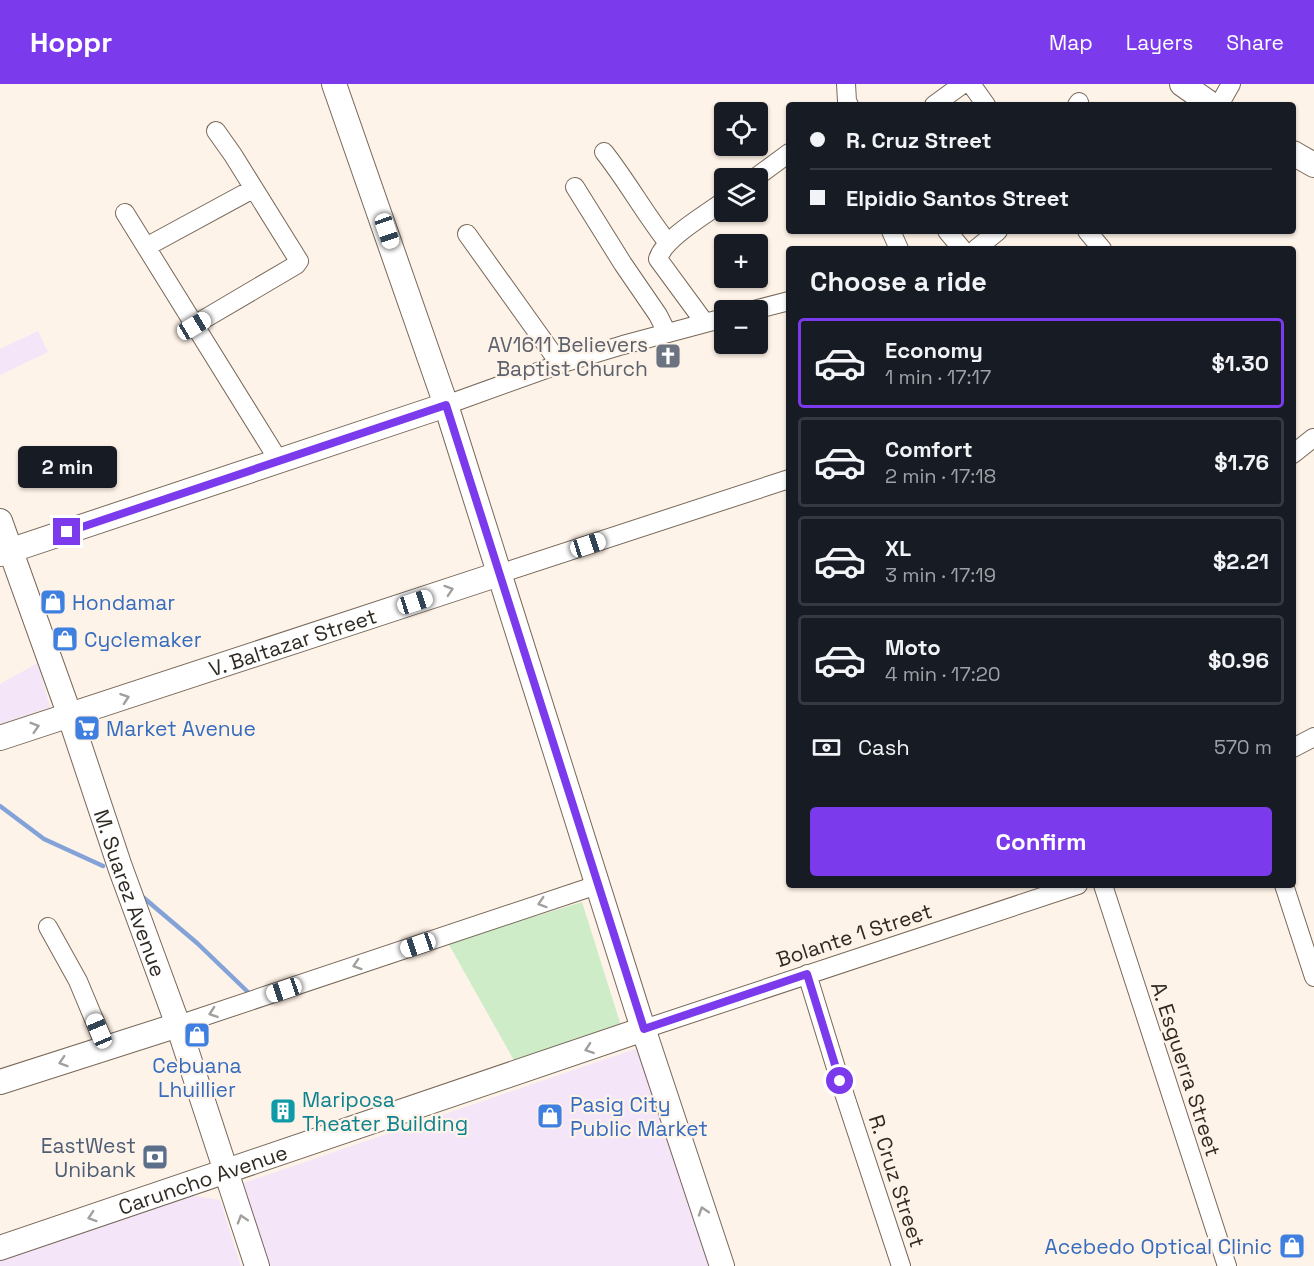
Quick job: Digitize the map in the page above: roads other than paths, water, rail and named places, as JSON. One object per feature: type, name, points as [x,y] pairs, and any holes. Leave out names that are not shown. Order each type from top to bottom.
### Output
[{"type":"street","points":[[334,84],[446,405],[597,885],[722,1266]]},
{"type":"street","points":[[846,84],[848,102]]},
{"type":"street","points":[[938,102],[963,84]]},
{"type":"street","points":[[971,84],[984,102]]},
{"type":"street","points":[[1182,84],[1208,102]]},
{"type":"street","points":[[1221,102],[1231,84]]},
{"type":"street","points":[[194,326],[296,265],[299,261],[216,131]]},
{"type":"street","points":[[604,152],[668,243]]},
{"type":"street","points":[[768,168],[786,155]]},
{"type":"street","points":[[1296,155],[1314,165]]},
{"type":"street","points":[[575,187],[658,315],[667,333]]},
{"type":"street","points":[[146,247],[253,189]]},
{"type":"street","points":[[705,323],[658,259],[668,243],[714,208]]},
{"type":"street","points":[[125,213],[279,461]]},
{"type":"street","points":[[467,234],[560,364]]},
{"type":"street","points":[[950,234],[960,246]]},
{"type":"street","points":[[979,246],[994,234]]},
{"type":"street","points":[[768,306],[786,302]]},
{"type":"street","points":[[6,552],[446,405],[560,364],[714,321]]},
{"type":"street","points":[[1296,452],[1313,438]]},
{"type":"street","name":"V. Baltazar Street","points":[[0,738],[786,480]]},
{"type":"street","name":"M. Suarez Avenue","points":[[0,521],[6,552],[69,717],[120,867],[178,1025],[257,1266]]},
{"type":"street","points":[[1296,746],[1314,736]]},
{"type":"street","points":[[0,1082],[597,885]]},
{"type":"street","name":"Bolante 1 Street","points":[[644,1029],[1069,888]]},
{"type":"street","name":"A. Esguerra Street","points":[[1104,888],[1227,1266]]},
{"type":"street","points":[[1285,888],[1314,976]]},
{"type":"street","points":[[48,927],[78,981],[106,1048]]},
{"type":"street","name":"R. Cruz Street","points":[[807,974],[901,1266]]},
{"type":"street","name":"Caruncho Avenue","points":[[0,1248],[644,1029]]},
{"type":"waterway","points":[[0,806],[44,839],[103,866]]},
{"type":"waterway","points":[[144,898],[197,943],[251,995]]},
{"type":"place","name":"AV1611 Believers Baptist Church","points":[[668,356]]},
{"type":"place","name":"Hondamar","points":[[53,602]]},
{"type":"place","name":"Cyclemaker","points":[[65,639]]},
{"type":"place","name":"Market Avenue","points":[[87,728]]},
{"type":"place","name":"Cebuana Lhuillier","points":[[197,1035]]},
{"type":"place","name":"Mariposa Theater Building","points":[[283,1111]]},
{"type":"place","name":"Pasig City Public Market","points":[[550,1116]]},
{"type":"place","name":"EastWest Unibank","points":[[155,1157]]},
{"type":"place","name":"Acebedo Optical Clinic","points":[[1292,1246]]}]
